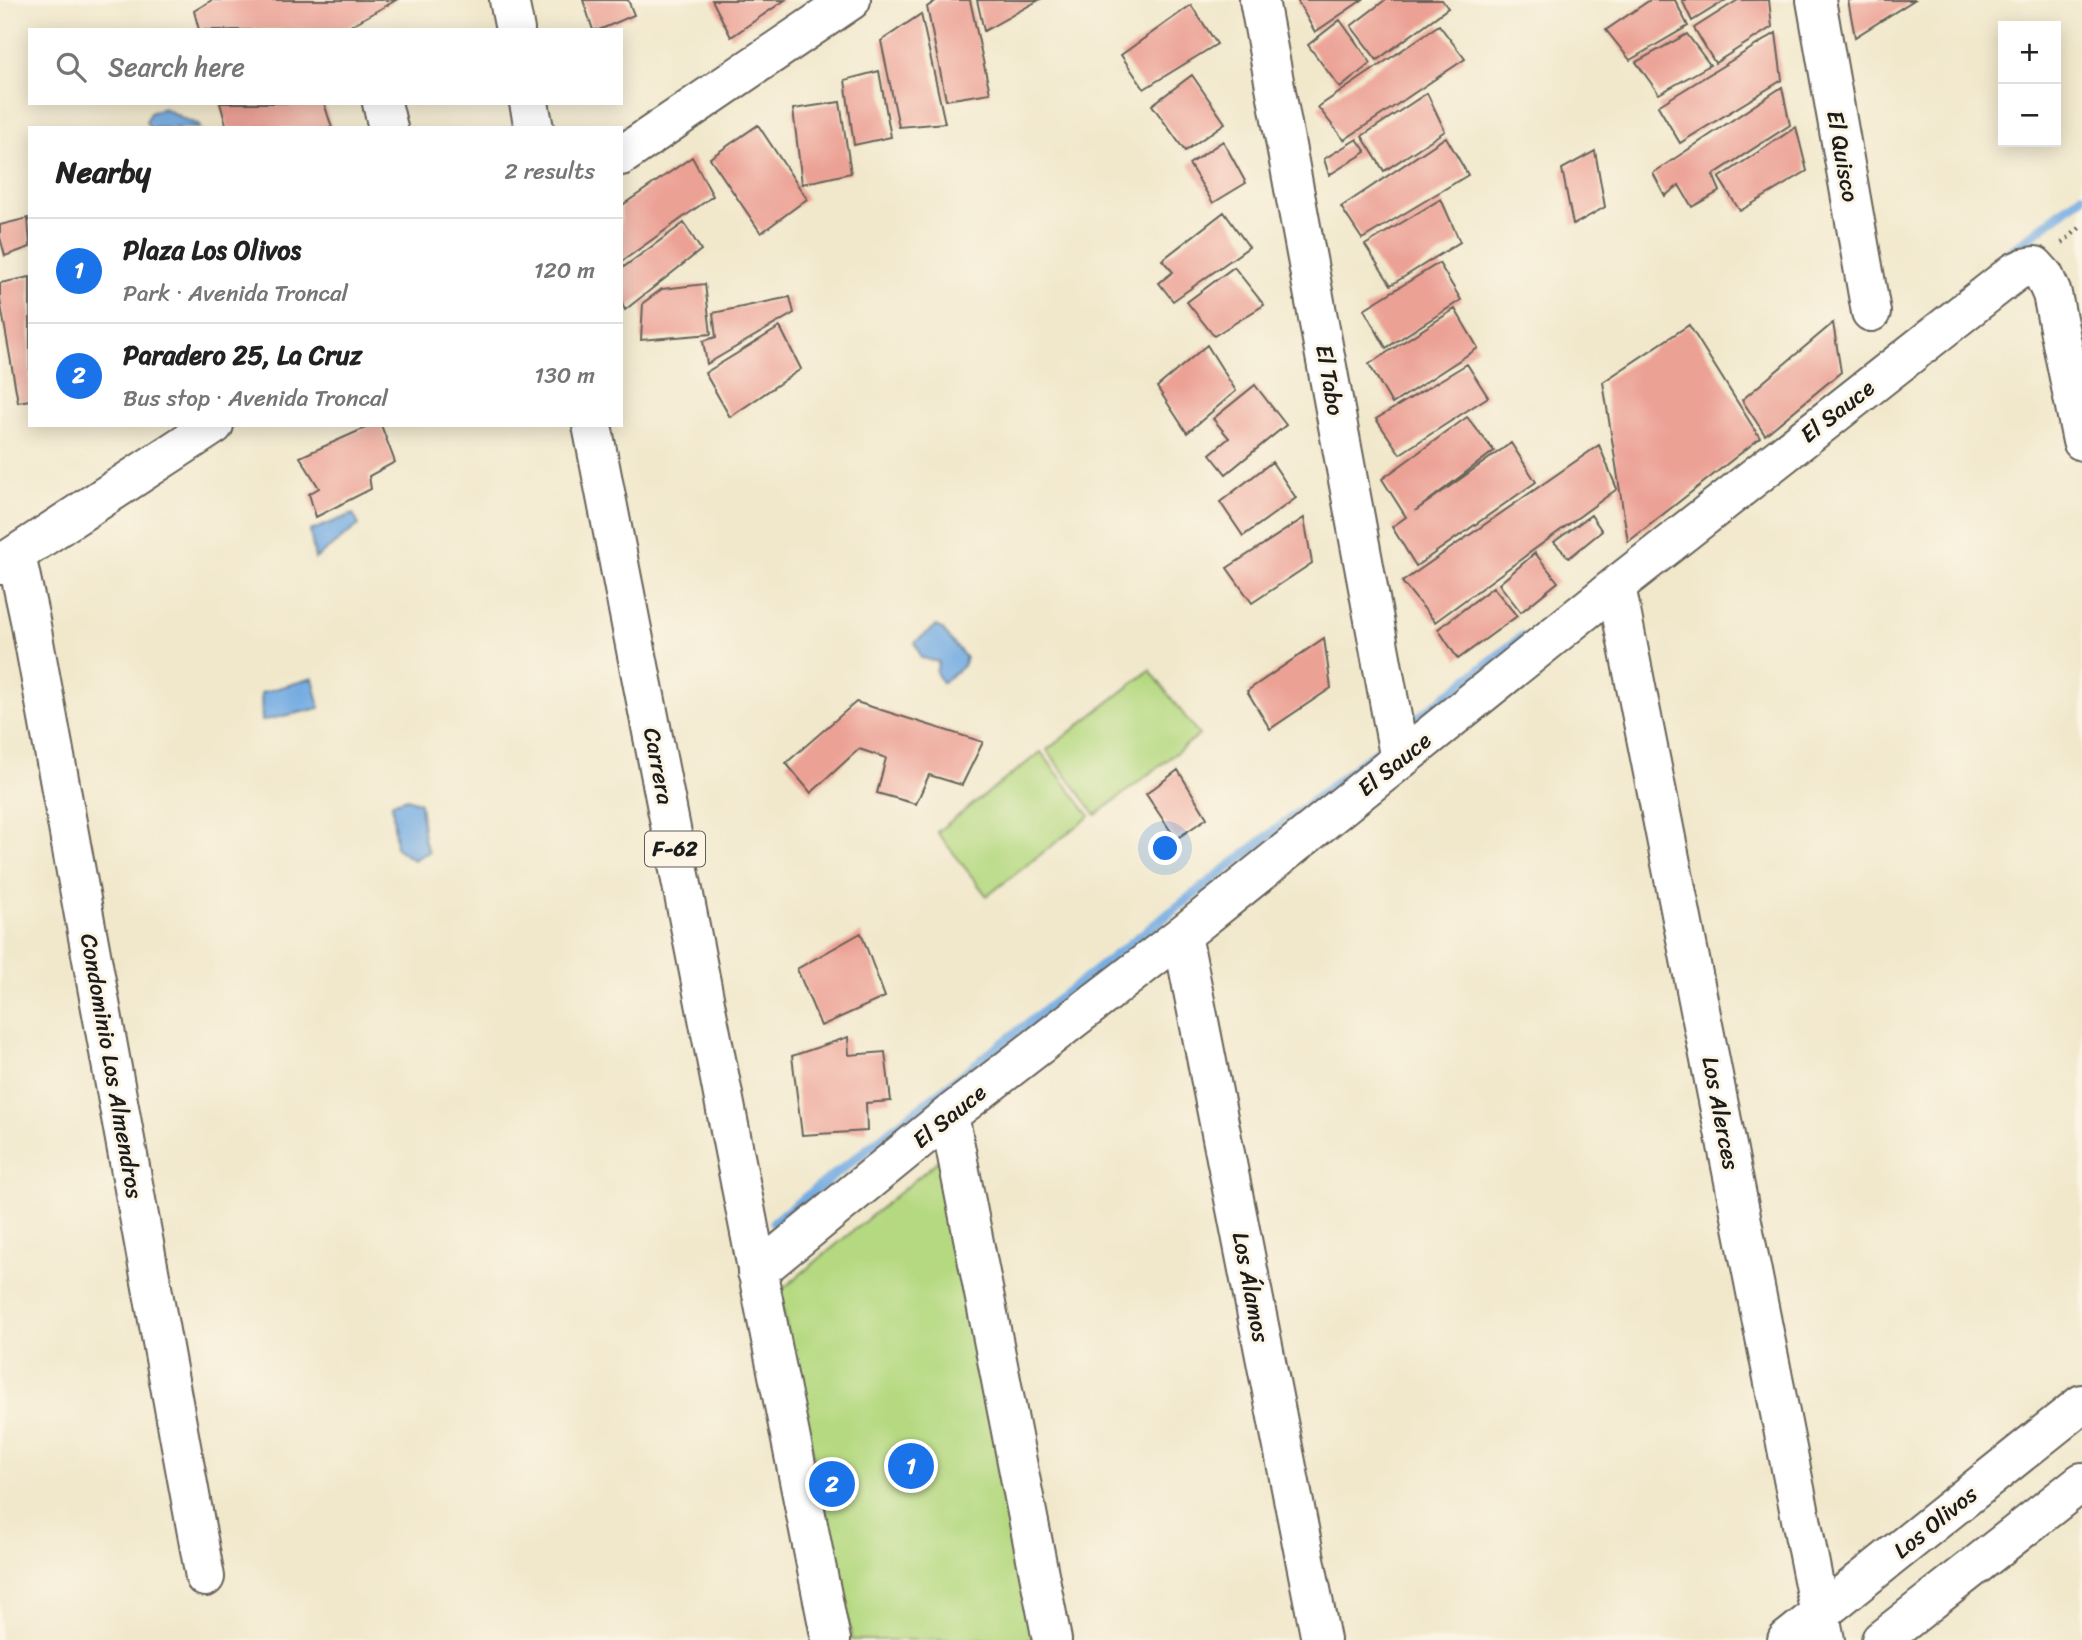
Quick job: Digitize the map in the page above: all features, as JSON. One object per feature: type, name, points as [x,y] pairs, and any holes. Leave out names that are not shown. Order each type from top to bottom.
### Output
[{"type":"street","points":[[509,0],[515,28]]},
{"type":"street","points":[[623,155],[851,0]]},
{"type":"street","name":"El Tabo","points":[[1259,0],[1400,760]]},
{"type":"street","name":"El Quisco","points":[[1816,0],[1871,312]]},
{"type":"street","points":[[382,105],[388,126]]},
{"type":"street","points":[[529,105],[534,126]]},
{"type":"street","name":"El Sauce","points":[[757,1272],[949,1115],[1182,934],[1616,586],[2015,272],[2024,268],[2035,266],[2044,276],[2052,294],[2082,441]]},
{"type":"street","points":[[8,560],[211,427]]},
{"type":"street","name":"Carrera","points":[[592,427],[757,1272]]},
{"type":"street","name":"Condominio Los Almendros","points":[[8,560],[30,620],[205,1577]]},
{"type":"street","name":"Los Alerces","points":[[1616,586],[1823,1627]]},
{"type":"street","name":"Los Álamos","points":[[1182,934],[1321,1640]]},
{"type":"street","points":[[949,1115],[1052,1640]]},
{"type":"street","name":"F-62","points":[[757,1272],[831,1640]]},
{"type":"street","name":"Los Olivos","points":[[1787,1640],[1823,1627],[2082,1405]]},
{"type":"street","points":[[1881,1640],[2082,1482]]},
{"type":"green space","points":[[1150,670],[1199,735],[1096,815],[1047,750]]},
{"type":"green space","points":[[1041,752],[1090,816],[987,896],[937,832]]},
{"type":"green space","points":[[946,1154],[1040,1640],[852,1640],[779,1292]]},
{"type":"water","points":[[163,108],[199,126],[149,126],[146,122],[150,113]]},
{"type":"water","points":[[353,514],[359,525],[315,559],[310,531]]},
{"type":"water","points":[[936,626],[942,629],[966,658],[963,666],[942,683],[936,672],[939,662],[921,658],[915,642]]},
{"type":"water","points":[[313,678],[320,708],[262,721],[261,693]]},
{"type":"water","points":[[407,798],[420,803],[424,840],[429,852],[413,860],[396,848],[392,803]]},
{"type":"building","points":[[212,0],[396,0],[347,28],[198,28],[194,11]]},
{"type":"building","points":[[583,0],[628,0],[634,15],[604,28],[592,28]]},
{"type":"building","points":[[712,0],[785,0],[731,37]]},
{"type":"building","points":[[937,0],[970,0],[990,93],[946,100],[927,7]]},
{"type":"building","points":[[977,0],[1039,0],[984,31]]},
{"type":"building","points":[[1297,0],[1362,0],[1315,32]]},
{"type":"building","points":[[1385,0],[1442,0],[1448,8],[1377,60],[1351,26]]},
{"type":"building","points":[[1650,0],[1675,0],[1688,26],[1630,60],[1606,30]]},
{"type":"building","points":[[1682,0],[1726,0],[1692,21]]},
{"type":"building","points":[[1738,0],[1769,0],[1772,27],[1715,63],[1694,28]]},
{"type":"building","points":[[1848,0],[1914,0],[1855,37]]},
{"type":"building","points":[[1191,5],[1217,44],[1144,89],[1121,55]]},
{"type":"building","points":[[921,14],[945,123],[899,127],[881,41]]},
{"type":"building","points":[[1340,20],[1371,63],[1340,88],[1308,45]]},
{"type":"building","points":[[1439,25],[1465,59],[1344,140],[1318,107]]},
{"type":"building","points":[[1776,33],[1782,80],[1680,143],[1658,106]]},
{"type":"building","points":[[1687,34],[1710,65],[1659,94],[1636,62]]},
{"type":"building","points":[[879,71],[891,137],[854,145],[845,80]]},
{"type":"building","points":[[1192,75],[1225,123],[1185,151],[1152,105]]},
{"type":"building","points":[[1782,87],[1790,125],[1713,175],[1720,191],[1692,207],[1679,185],[1665,196],[1653,173]]},
{"type":"building","points":[[1427,93],[1445,131],[1384,171],[1362,136]]},
{"type":"building","points":[[840,102],[851,173],[802,184],[793,109]]},
{"type":"building","points":[[221,105],[325,105],[331,126],[226,126]]},
{"type":"building","points":[[758,125],[807,199],[761,233],[710,158]]},
{"type":"building","points":[[1796,127],[1807,171],[1740,211],[1719,178]]},
{"type":"building","points":[[1446,137],[1468,175],[1362,239],[1341,207]]},
{"type":"building","points":[[1357,139],[1366,152],[1329,175],[1324,159]]},
{"type":"building","points":[[1223,141],[1246,183],[1213,203],[1189,164]]},
{"type":"building","points":[[1595,151],[1605,207],[1573,225],[1562,169]]},
{"type":"building","points":[[692,157],[713,196],[623,261],[623,205]]},
{"type":"building","points":[[1441,199],[1460,242],[1391,285],[1365,245]]},
{"type":"building","points":[[1224,212],[1249,247],[1173,301],[1159,283],[1173,272],[1162,260]]},
{"type":"building","points":[[28,218],[28,248],[5,256],[0,225]]},
{"type":"building","points":[[684,223],[701,250],[625,310],[623,268]]},
{"type":"building","points":[[1439,263],[1461,300],[1386,348],[1364,309]]},
{"type":"building","points":[[1234,267],[1264,305],[1214,336],[1187,302]]},
{"type":"building","points":[[28,277],[28,400],[18,402],[0,300],[0,283]]},
{"type":"building","points":[[705,284],[711,334],[641,340],[643,303],[662,289]]},
{"type":"building","points":[[790,297],[794,313],[707,364],[703,341],[716,337],[713,313]]},
{"type":"building","points":[[1455,309],[1478,348],[1392,404],[1369,364]]},
{"type":"building","points":[[1833,323],[1841,372],[1765,435],[1742,400]]},
{"type":"building","points":[[1689,325],[1760,438],[1628,542],[1603,382]]},
{"type":"building","points":[[780,327],[801,369],[730,417],[705,373]]},
{"type":"building","points":[[1207,345],[1236,391],[1187,433],[1157,387]]},
{"type":"building","points":[[1467,364],[1488,397],[1400,454],[1376,419]]},
{"type":"building","points":[[1255,385],[1286,425],[1226,474],[1210,454],[1229,438],[1213,419]]},
{"type":"building","points":[[1467,417],[1494,451],[1415,511],[1511,443],[1536,482],[1416,566],[1392,527],[1406,517],[1382,479]]},
{"type":"building","points":[[368,427],[382,427],[395,462],[369,476],[371,489],[316,517],[309,494],[319,488],[300,457]]},
{"type":"building","points":[[1599,445],[1617,489],[1435,622],[1402,582]]},
{"type":"building","points":[[1272,462],[1296,498],[1243,536],[1220,502]]},
{"type":"building","points":[[1591,515],[1602,531],[1569,558],[1554,542]]},
{"type":"building","points":[[1304,518],[1312,563],[1252,603],[1227,568]]},
{"type":"building","points":[[1535,553],[1558,582],[1521,612],[1499,584]]},
{"type":"building","points":[[1493,587],[1517,616],[1458,659],[1438,629]]},
{"type":"building","points":[[1324,638],[1331,688],[1270,729],[1247,691]]},
{"type":"building","points":[[856,702],[983,742],[962,785],[929,775],[916,804],[877,793],[886,758],[859,749],[811,793],[786,763]]},
{"type":"building","points":[[1178,770],[1207,818],[1176,839],[1146,794]]},
{"type":"building","points":[[861,933],[885,997],[821,1026],[797,969]]},
{"type":"building","points":[[848,1037],[849,1055],[885,1052],[891,1101],[866,1103],[867,1131],[802,1135],[792,1056]]},
{"type":"waterway","points":[[1999,261],[2082,196]]},
{"type":"waterway","points":[[1402,731],[1522,637]]},
{"type":"waterway","points":[[774,1222],[1390,741]]},
{"type":"place","name":"Plaza Los Olivos","points":[[911,1466]]},
{"type":"place","name":"Paradero 25, La Cruz","points":[[832,1484]]}]
